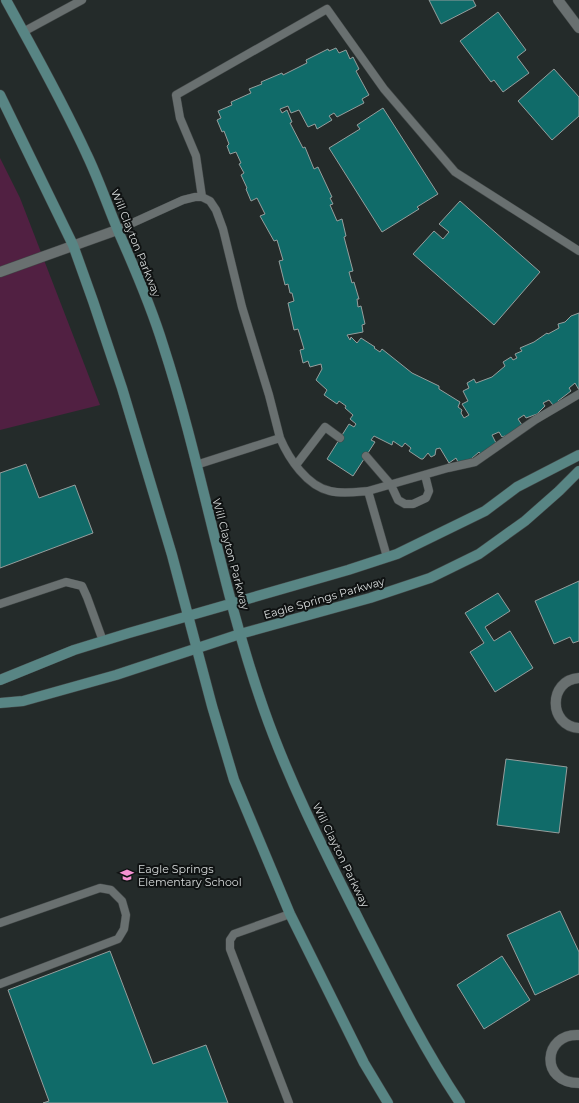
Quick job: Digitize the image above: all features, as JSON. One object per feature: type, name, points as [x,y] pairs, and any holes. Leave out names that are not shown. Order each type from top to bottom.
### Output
[{"type":"main road","name":"Will Clayton Parkway","points":[[6,0],[45,71],[87,154],[117,230],[137,273],[163,342],[240,634],[264,712],[298,795],[330,863],[404,1007],[439,1072],[460,1103]]},
{"type":"main road","points":[[0,94],[72,245],[122,388],[172,555],[212,706],[234,780],[290,914],[364,1063],[388,1103]]},
{"type":"main road","name":"Eagle Springs Parkway","points":[[0,680],[67,653],[103,641],[348,570],[397,554],[486,511],[517,488],[579,455]]},
{"type":"main road","name":"Eagle Springs Parkway","points":[[0,703],[23,700],[57,692],[116,675],[240,634],[370,598],[430,578],[479,554],[525,521],[579,471]]},
{"type":"street","points":[[558,0],[579,28]]},
{"type":"street","points":[[0,272],[117,230]]},
{"type":"street","points":[[579,678],[568,681],[562,687],[557,694],[555,703],[557,712],[561,719],[574,728],[579,728]]},
{"type":"street","points":[[579,1035],[572,1034],[559,1040],[554,1046],[550,1062],[552,1069],[563,1080],[571,1083],[579,1083]]},
{"type":"lane","points":[[23,32],[82,0]]},
{"type":"lane","points":[[202,197],[196,156],[180,118],[176,95],[327,9],[384,89],[455,172],[579,251]]},
{"type":"lane","points":[[117,230],[183,200],[202,197],[210,201],[216,210],[223,229],[242,307],[285,451],[313,483],[329,491],[339,493],[368,491],[475,462],[509,437],[579,394]]},
{"type":"lane","points":[[296,465],[324,427],[340,438]]},
{"type":"lane","points":[[196,465],[280,438]]},
{"type":"lane","points":[[366,456],[391,485],[398,500],[405,504],[413,504],[426,498],[429,491],[424,475]]},
{"type":"lane","points":[[368,491],[387,557]]},
{"type":"lane","points":[[0,604],[66,582],[82,586],[103,641]]},
{"type":"lane","points":[[0,923],[100,888],[111,890],[122,901],[126,915],[124,929],[118,939],[0,984]]},
{"type":"lane","points":[[289,1103],[230,949],[230,940],[234,934],[290,914]]},
{"type":"shaded area","points":[[0,158],[20,198],[100,405],[0,430]]},
{"type":"building","points":[[429,0],[473,0],[476,6],[441,24]]},
{"type":"building","points":[[498,12],[526,50],[517,57],[529,73],[503,92],[494,80],[491,82],[460,41]]},
{"type":"building","points":[[336,48],[339,53],[346,50],[350,59],[353,57],[359,69],[356,71],[369,95],[362,99],[364,103],[337,117],[334,113],[329,116],[332,120],[317,129],[315,124],[308,127],[299,110],[291,113],[288,106],[280,109],[282,113],[287,110],[292,122],[290,123],[303,148],[305,147],[314,169],[318,167],[332,197],[330,198],[333,204],[330,205],[337,221],[342,219],[346,236],[344,237],[353,271],[349,272],[352,283],[354,282],[359,299],[357,299],[358,307],[361,306],[365,324],[362,325],[363,332],[347,335],[350,340],[351,337],[357,343],[361,338],[380,352],[382,349],[412,373],[439,386],[439,389],[460,402],[458,407],[462,410],[461,413],[464,418],[469,415],[462,404],[468,401],[463,391],[469,388],[467,383],[474,379],[476,383],[492,377],[505,366],[503,362],[511,357],[513,360],[517,358],[515,354],[522,351],[520,348],[559,328],[558,324],[565,322],[571,316],[579,313],[579,390],[575,383],[569,388],[571,391],[558,401],[559,403],[553,405],[549,400],[543,403],[545,406],[537,414],[526,418],[524,415],[518,419],[522,425],[513,433],[502,437],[499,432],[492,435],[497,445],[481,455],[479,452],[471,459],[459,464],[456,458],[449,463],[440,448],[436,449],[435,455],[431,457],[428,453],[423,459],[421,459],[409,451],[411,448],[405,443],[402,447],[393,441],[392,445],[374,436],[371,440],[375,442],[353,476],[327,459],[349,424],[354,427],[356,424],[350,419],[353,415],[345,408],[346,406],[339,401],[337,404],[324,395],[327,390],[316,380],[322,369],[321,364],[310,367],[308,361],[303,363],[300,350],[304,349],[298,329],[294,330],[288,303],[294,301],[288,284],[285,285],[279,261],[283,260],[277,240],[274,241],[260,216],[265,214],[257,198],[251,201],[241,175],[244,173],[239,164],[241,163],[236,152],[230,154],[227,146],[229,144],[224,131],[222,132],[217,120],[221,118],[218,111],[232,105],[231,102],[251,93],[249,89],[262,84],[261,82],[282,73],[283,75],[307,63],[306,60],[328,49],[329,51]]},
{"type":"building","points":[[554,69],[579,97],[579,116],[552,140],[518,101]]},
{"type":"building","points":[[383,108],[438,194],[417,207],[419,209],[382,232],[329,148],[360,129],[357,125]]},
{"type":"building","points":[[460,201],[540,272],[494,325],[413,254],[434,231],[443,239],[449,232],[439,224]]},
{"type":"building","points":[[26,464],[39,498],[75,485],[93,533],[0,568],[0,473]]},
{"type":"building","points":[[579,581],[579,641],[573,643],[570,637],[554,644],[535,601]]},
{"type":"building","points":[[498,593],[510,611],[485,627],[494,641],[510,631],[533,668],[495,692],[470,652],[484,643],[465,613]]},
{"type":"building","points":[[506,759],[567,767],[559,833],[497,825]]},
{"type":"building","points":[[560,911],[579,952],[579,974],[535,995],[507,935]]},
{"type":"building","points":[[110,951],[153,1064],[206,1045],[228,1103],[43,1103],[49,1101],[8,990]]},
{"type":"building","points":[[502,956],[530,1000],[484,1029],[457,985]]},
{"type":"place","name":"Eagle Springs Elementary School","points":[[127,875]]}]
